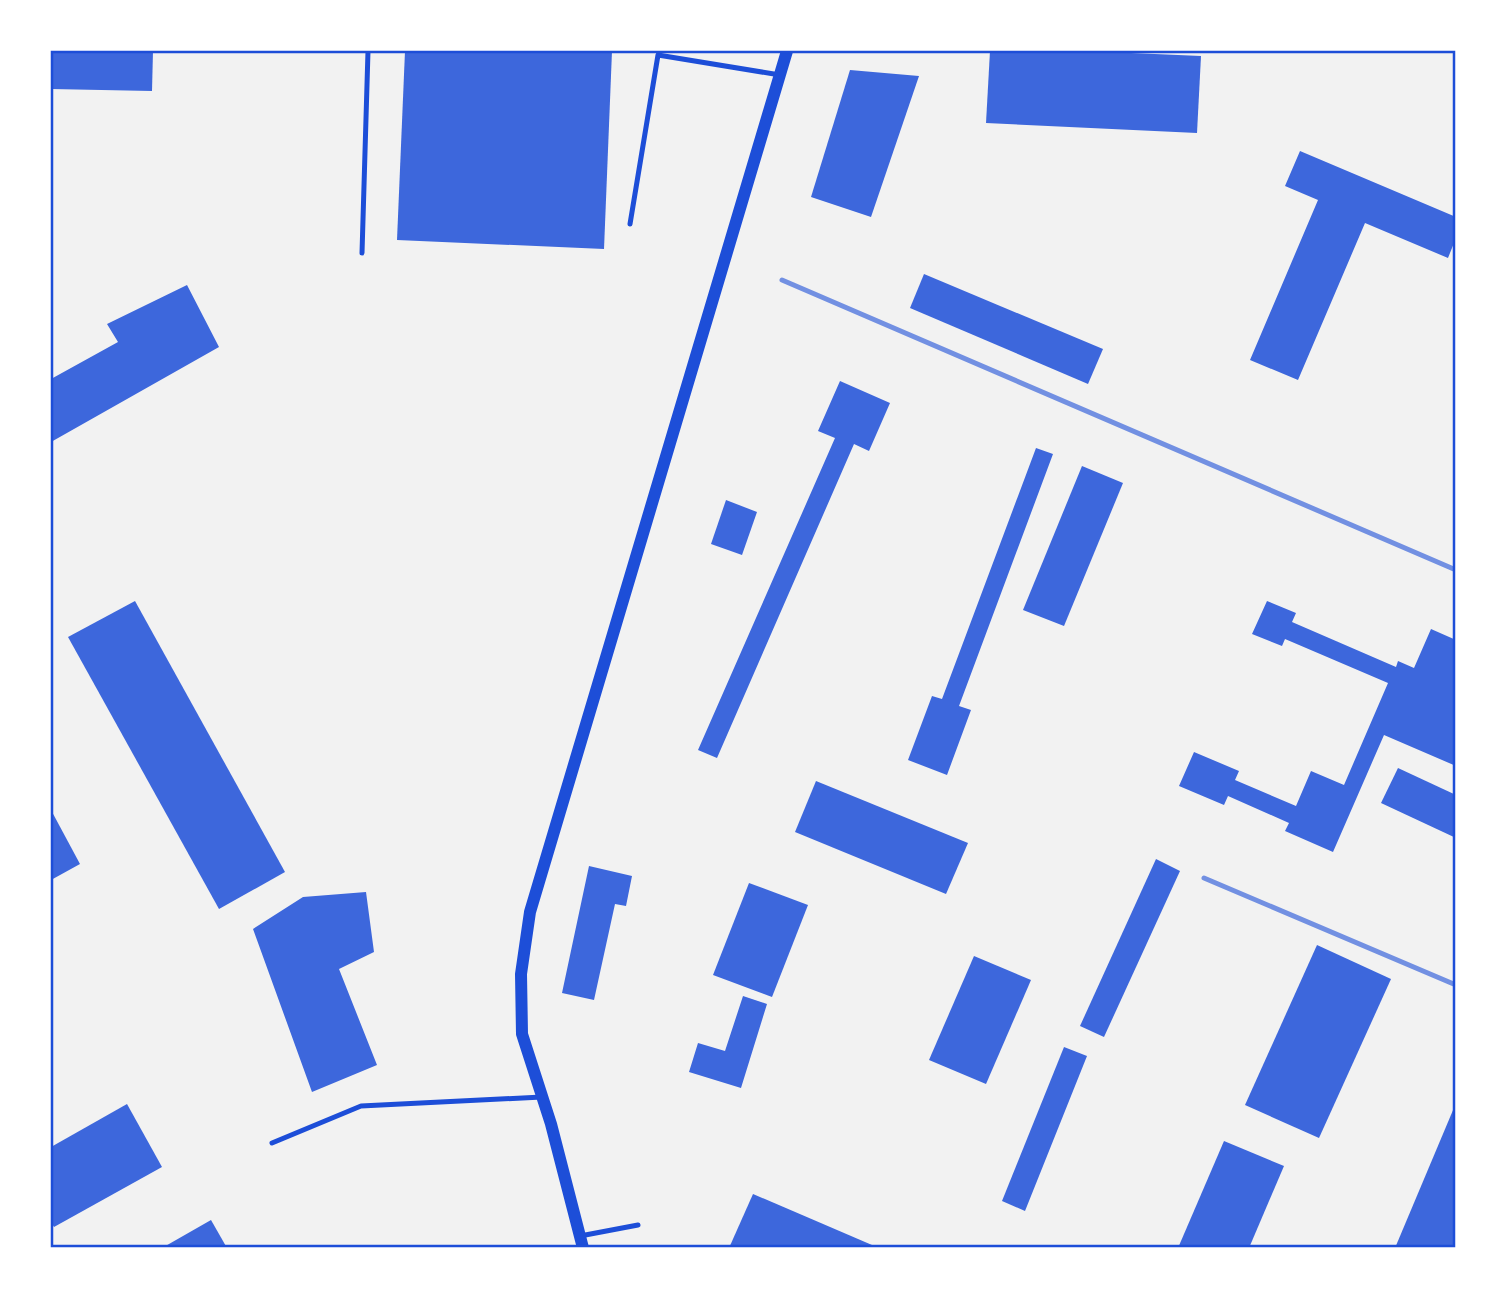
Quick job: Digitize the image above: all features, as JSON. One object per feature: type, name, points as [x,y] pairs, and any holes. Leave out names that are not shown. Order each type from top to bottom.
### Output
[{"type":"street","points":[[582,1242],[522,1034],[521,974],[530,912],[787,51]]},
{"type":"lane","points":[[362,253],[368,51]]},
{"type":"lane","points":[[631,224],[658,55],[780,75]]},
{"type":"lane","points":[[272,1143],[361,1106],[542,1097]]},
{"type":"lane","points":[[582,1242],[638,1226]]},
{"type":"building","points":[[51,51],[153,51],[152,91],[51,89]]},
{"type":"building","points":[[405,51],[612,51],[604,249],[397,240]]},
{"type":"building","points":[[990,51],[1085,51],[1201,56],[1197,133],[986,123]]},
{"type":"building","points":[[850,70],[919,76],[871,217],[811,197]]},
{"type":"building","points":[[1300,151],[1456,217],[1456,238],[1448,258],[1365,223],[1298,380],[1250,360],[1318,200],[1285,186]]},
{"type":"building","points":[[924,274],[1103,349],[1088,384],[910,308]]},
{"type":"building","points":[[187,285],[219,347],[51,442],[51,379],[118,342],[107,324]]},
{"type":"building","points":[[840,381],[890,403],[869,451],[854,444],[717,758],[698,750],[835,438],[818,431]]},
{"type":"building","points":[[1036,448],[1053,454],[959,706],[971,710],[947,775],[908,760],[932,696],[942,699]]},
{"type":"building","points":[[1082,466],[1123,483],[1064,626],[1023,610]]},
{"type":"building","points":[[726,500],[757,512],[742,555],[711,544]]},
{"type":"building","points":[[135,601],[285,872],[219,909],[68,637]]},
{"type":"building","points":[[1267,601],[1296,613],[1292,622],[1396,667],[1398,661],[1414,668],[1431,629],[1456,640],[1456,766],[1384,735],[1333,852],[1285,831],[1289,823],[1228,796],[1224,805],[1179,786],[1194,752],[1239,771],[1235,780],[1296,806],[1311,771],[1344,785],[1388,683],[1285,639],[1282,646],[1252,634]]},
{"type":"building","points":[[1398,768],[1456,795],[1456,838],[1381,803]]},
{"type":"building","points":[[816,781],[968,843],[946,894],[795,832]]},
{"type":"building","points":[[51,810],[80,864],[51,880]]},
{"type":"building","points":[[1156,859],[1180,871],[1104,1037],[1080,1026]]},
{"type":"building","points":[[589,866],[632,876],[626,906],[615,904],[594,1000],[562,993]]},
{"type":"building","points":[[749,883],[808,905],[772,997],[713,975]]},
{"type":"building","points":[[366,892],[374,952],[339,969],[377,1065],[312,1092],[253,929],[303,897]]},
{"type":"building","points":[[1317,945],[1391,979],[1319,1138],[1245,1105]]},
{"type":"building","points":[[974,956],[1031,980],[986,1084],[929,1060]]},
{"type":"building","points":[[743,996],[767,1004],[741,1088],[689,1072],[698,1043],[725,1051]]},
{"type":"building","points":[[1064,1047],[1087,1056],[1025,1211],[1002,1201]]},
{"type":"building","points":[[1456,1103],[1456,1248],[1395,1248]]},
{"type":"building","points":[[127,1104],[162,1167],[54,1227],[51,1222],[51,1147]]},
{"type":"building","points":[[1224,1141],[1284,1166],[1249,1248],[1178,1248]]},
{"type":"building","points":[[753,1194],[879,1248],[729,1248]]},
{"type":"building","points":[[211,1220],[227,1248],[162,1248]]},
{"type":"railway","points":[[782,280],[1456,570]]},
{"type":"railway","points":[[1204,878],[1456,985]]}]
